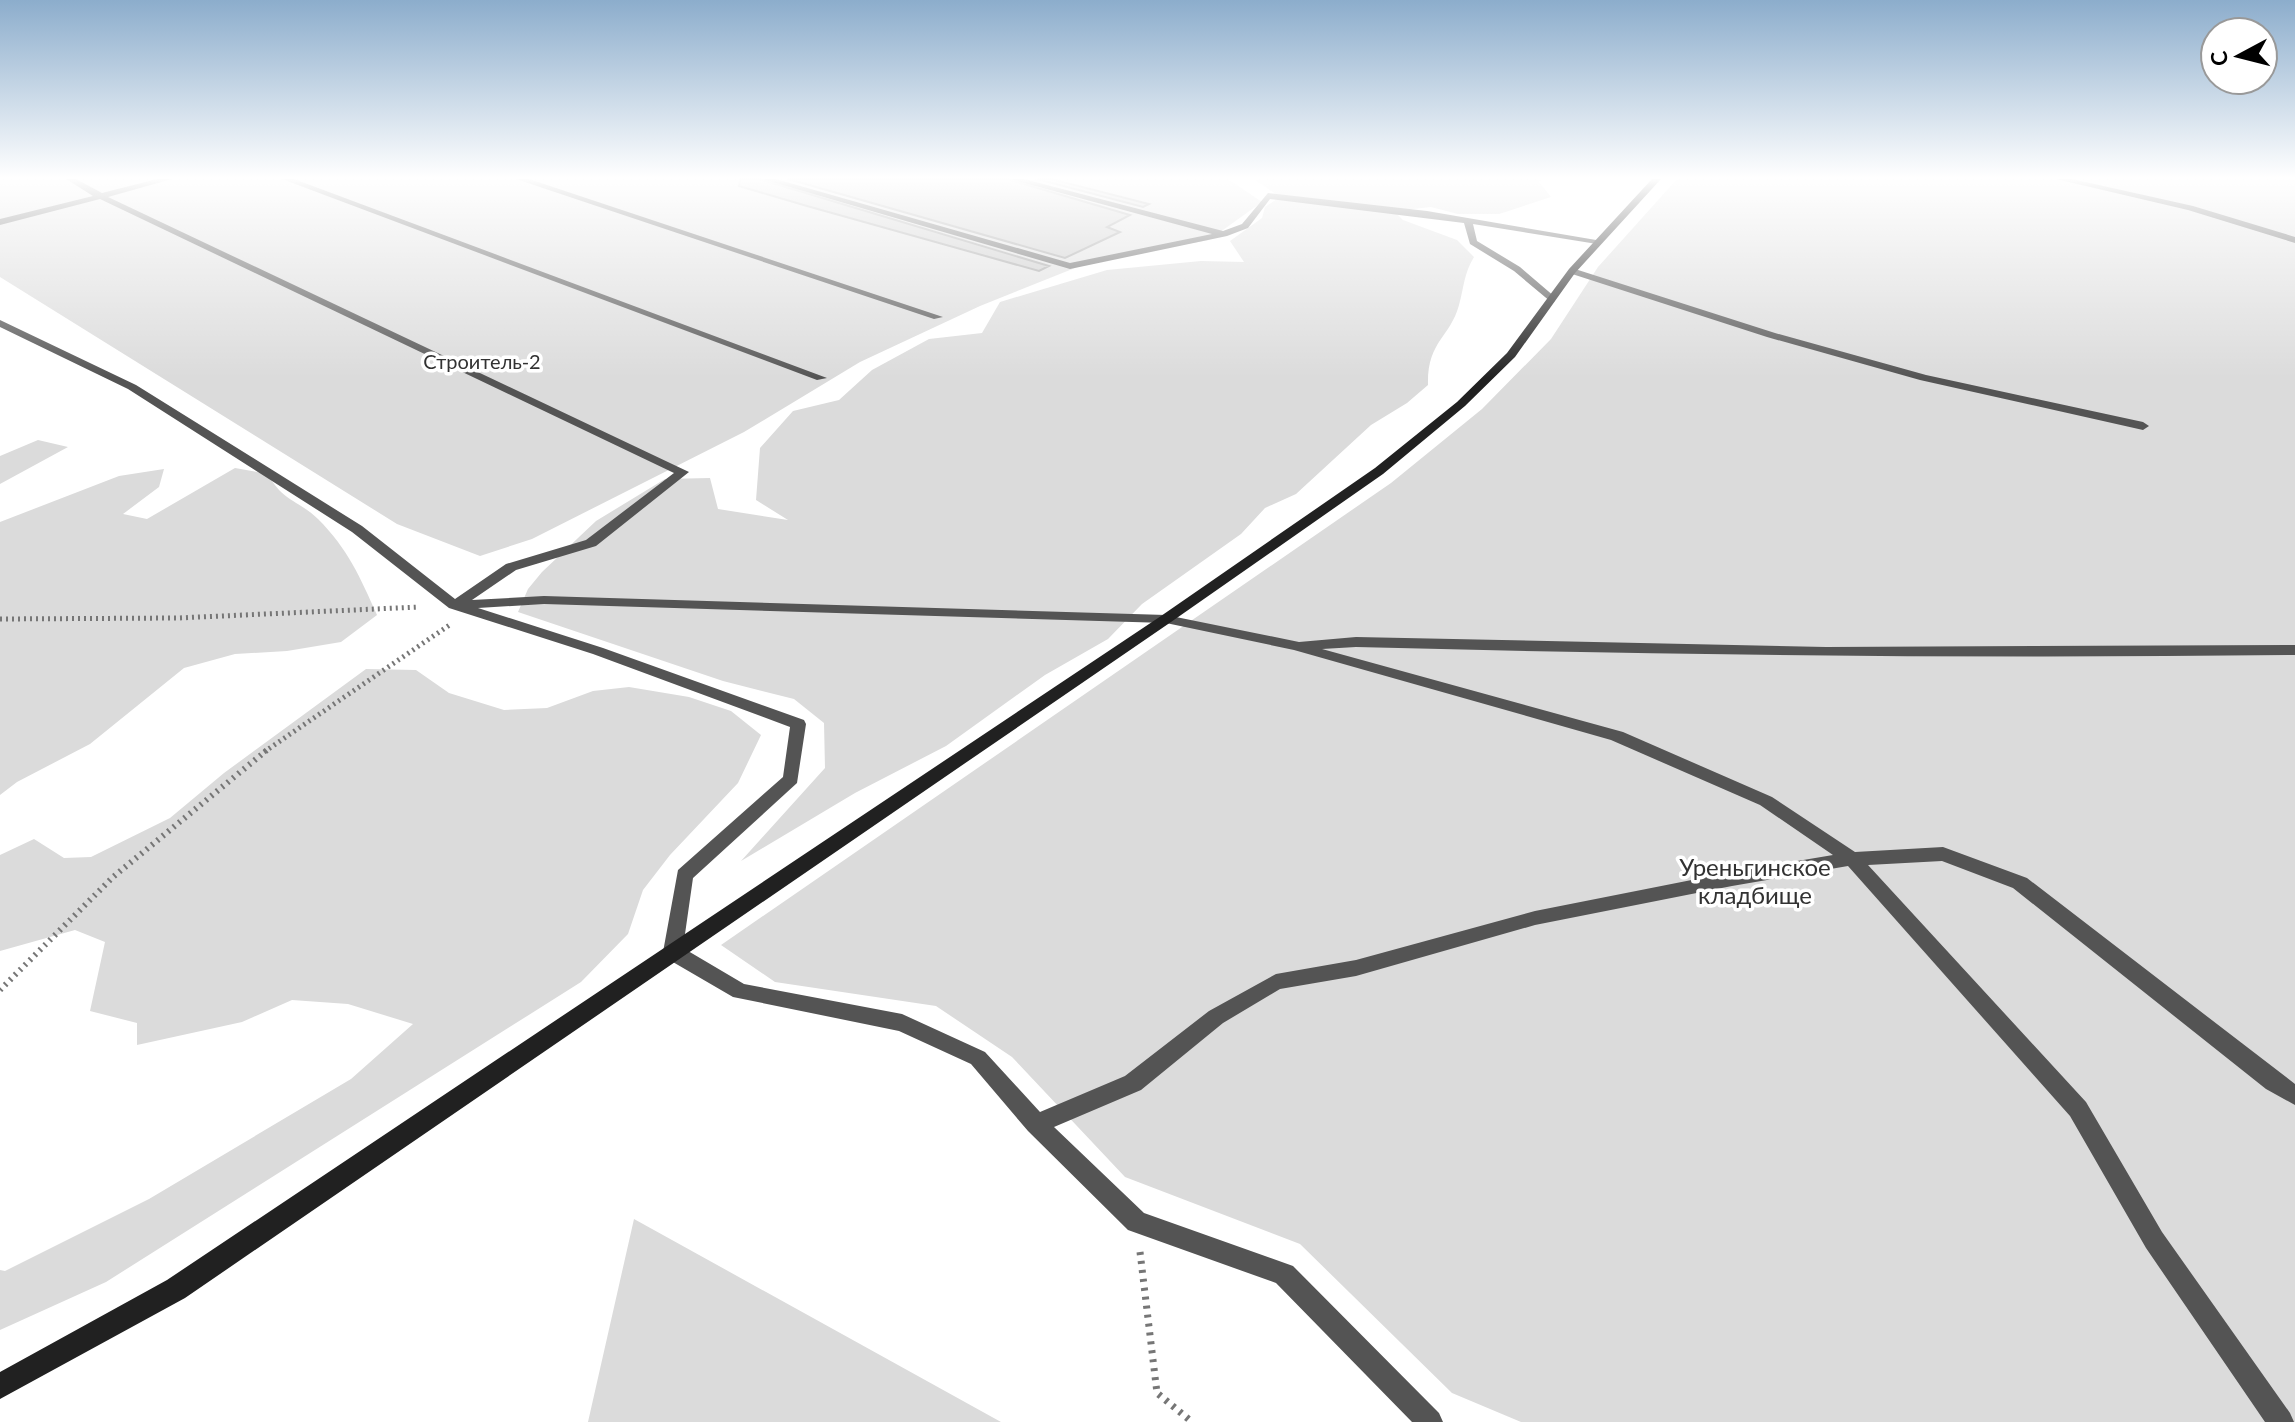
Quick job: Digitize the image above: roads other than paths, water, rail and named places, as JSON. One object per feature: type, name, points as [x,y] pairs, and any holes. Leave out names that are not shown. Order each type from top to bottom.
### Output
[{"type":"main road","points":[[0,1386],[176,1289],[1166,619],[1379,471],[1461,404],[1511,355],[1593,245]]},
{"type":"street","points":[[204,245],[683,472],[591,543],[511,567],[454,605]]},
{"type":"street","points":[[464,245],[821,378]]},
{"type":"street","points":[[721,245],[938,317]]},
{"type":"street","points":[[998,245],[1070,266],[1169,245]]},
{"type":"street","points":[[1478,245],[1517,269],[1551,299]]},
{"type":"street","points":[[1572,271],[1771,335],[1924,378],[2143,426]]},
{"type":"street","points":[[0,323],[132,387],[357,529],[454,605],[598,651],[798,724],[791,779],[684,875],[673,952],[740,991],[902,1023],[978,1058],[1036,1124],[1136,1222],[1284,1274],[1430,1422]]},
{"type":"street","points":[[454,605],[544,600],[1166,619],[1296,646],[1617,736],[1766,801],[1852,859],[2078,1109],[2154,1240],[2281,1422]]},
{"type":"street","points":[[1296,646],[1356,642],[1719,652],[2034,654],[2295,650]]},
{"type":"street","points":[[1036,1124],[1133,1083],[1216,1017],[1276,982],[1356,968],[1535,918],[1732,879],[1852,859],[1943,854],[2020,883],[2274,1082],[2295,1095]]},
{"type":"park label","name":"Строитель-2","points":[[482,362]]},
{"type":"park label","name":"Уреньгинское кладбище","points":[[1755,882]]}]
